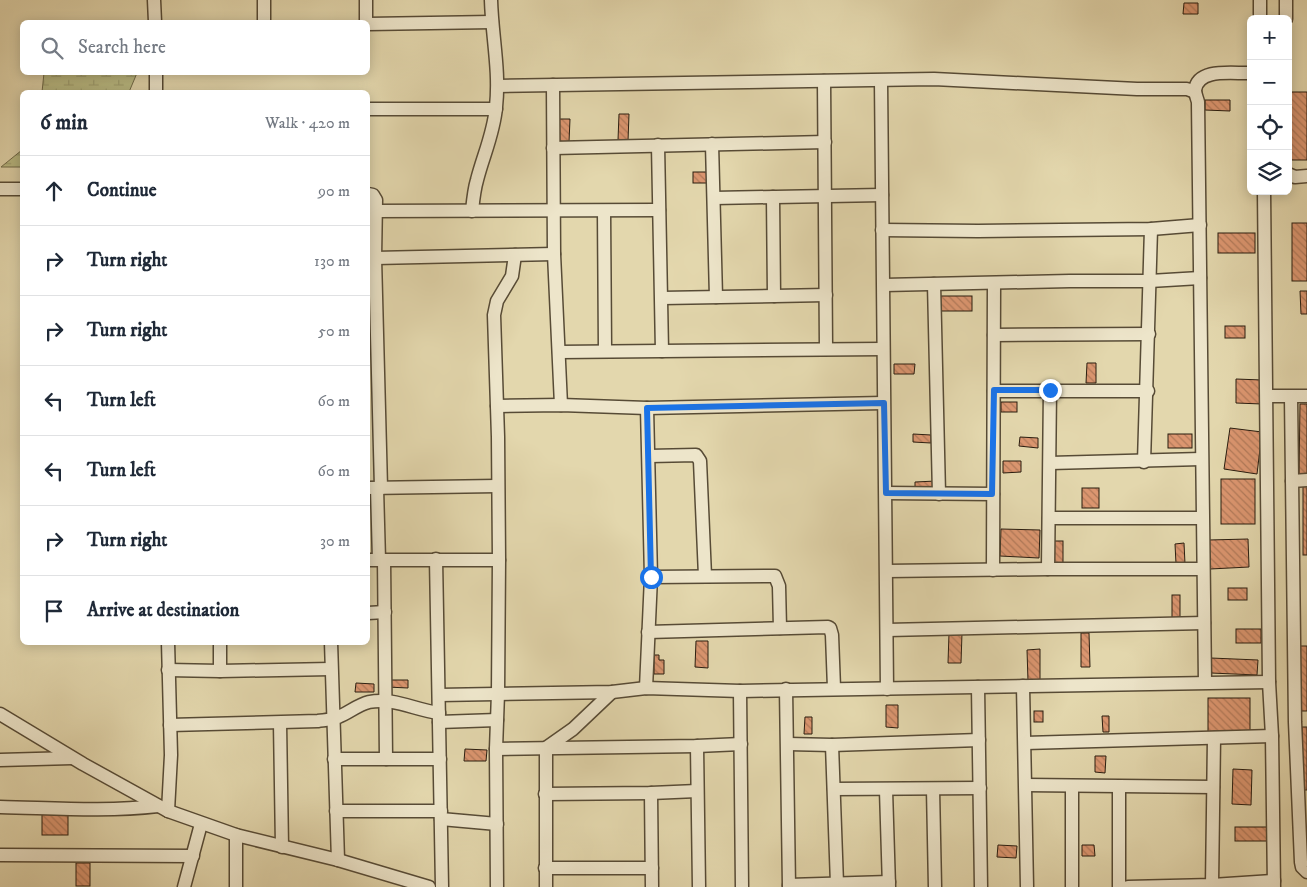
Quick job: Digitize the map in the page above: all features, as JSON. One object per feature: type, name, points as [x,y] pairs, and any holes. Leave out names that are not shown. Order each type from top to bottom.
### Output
[{"type":"street","points":[[154,0],[155,20]]},
{"type":"street","points":[[264,0],[264,20]]},
{"type":"street","points":[[366,0],[367,20]]},
{"type":"street","points":[[472,211],[477,180],[484,162],[496,108],[498,86],[491,0]]},
{"type":"street","points":[[1260,0],[1260,15]]},
{"type":"street","points":[[1286,0],[1286,15]]},
{"type":"street","points":[[370,23],[492,22]]},
{"type":"street","points":[[1205,682],[1202,568],[1198,102],[1195,92],[1204,76],[1211,74],[1247,74]]},
{"type":"street","points":[[156,75],[156,90]]},
{"type":"street","points":[[498,86],[934,79],[1136,89],[1187,89],[1195,92]]},
{"type":"street","points":[[882,81],[887,688]]},
{"type":"street","points":[[824,82],[826,348]]},
{"type":"street","points":[[553,85],[554,254],[561,405]]},
{"type":"street","points":[[370,109],[496,108]]},
{"type":"street","points":[[553,148],[825,142]]},
{"type":"street","points":[[712,144],[716,297]]},
{"type":"street","points":[[658,145],[662,351]]},
{"type":"street","points":[[1292,176],[1307,176]]},
{"type":"street","points":[[0,190],[20,189]]},
{"type":"street","points":[[370,195],[375,197],[376,211],[373,256],[373,397],[377,560],[385,612],[386,759]]},
{"type":"street","points":[[714,198],[882,195]]},
{"type":"street","points":[[1128,887],[1274,884],[1272,736],[1269,682],[1264,195]]},
{"type":"street","points":[[773,197],[774,296]]},
{"type":"street","points":[[376,211],[659,210]]},
{"type":"street","points":[[604,211],[606,350]]},
{"type":"street","points":[[882,230],[1151,229],[1200,225]]},
{"type":"street","points":[[1144,462],[1148,390],[1151,229]]},
{"type":"street","points":[[373,256],[554,254]]},
{"type":"street","points":[[497,887],[496,749],[499,560],[494,314],[497,302],[512,276],[515,255]]},
{"type":"street","points":[[884,285],[1150,281],[1200,278]]},
{"type":"street","points":[[934,284],[939,494]]},
{"type":"street","points":[[993,570],[994,284]]},
{"type":"street","points":[[662,298],[826,295]]},
{"type":"street","points":[[994,335],[1149,334]]},
{"type":"street","points":[[559,352],[606,350],[883,349]]},
{"type":"street","points":[[994,390],[1148,390]]},
{"type":"street","points":[[1048,568],[1050,390]]},
{"type":"street","points":[[1267,396],[1307,396]]},
{"type":"street","points":[[1291,397],[1292,481],[1301,722],[1301,862],[1302,867],[1307,872]]},
{"type":"street","points":[[497,406],[561,405],[647,408],[884,403]]},
{"type":"street","points":[[646,688],[651,577],[647,408]]},
{"type":"street","points":[[649,456],[696,455],[700,461],[705,576]]},
{"type":"street","points":[[1050,463],[1202,459]]},
{"type":"street","points":[[1292,481],[1307,480]]},
{"type":"street","points":[[375,488],[497,486]]},
{"type":"street","points":[[886,493],[992,494]]},
{"type":"street","points":[[1049,518],[1202,518]]},
{"type":"street","points":[[436,559],[442,887]]},
{"type":"street","points":[[377,560],[499,560]]},
{"type":"street","points":[[886,571],[1202,568]]},
{"type":"street","points":[[651,577],[775,576],[779,586],[780,628]]},
{"type":"street","points":[[370,613],[385,612]]},
{"type":"street","points":[[887,630],[1204,622]]},
{"type":"street","points":[[648,632],[830,628],[832,635],[834,688]]},
{"type":"street","points":[[163,809],[170,725],[168,645]]},
{"type":"street","points":[[220,645],[220,672]]},
{"type":"street","points":[[331,645],[338,860]]},
{"type":"street","points":[[168,670],[220,672],[331,669]]},
{"type":"street","points":[[439,695],[612,692],[646,688],[740,691],[1269,682]]},
{"type":"street","points":[[1023,686],[1027,887]]},
{"type":"street","points":[[978,687],[981,887]]},
{"type":"street","points":[[786,689],[789,886],[889,884],[886,790]]},
{"type":"street","points":[[740,691],[742,887]]},
{"type":"street","points":[[546,748],[573,729],[612,692]]},
{"type":"street","points":[[170,725],[280,723],[333,719],[360,705],[369,702],[386,701],[399,703],[439,717],[497,720]]},
{"type":"street","points":[[0,714],[72,758],[163,809],[236,835],[338,860],[429,887]]},
{"type":"street","points":[[280,723],[282,847]]},
{"type":"street","points":[[1025,742],[1272,736]]},
{"type":"street","points":[[1212,885],[1214,738]]},
{"type":"street","points":[[788,744],[832,745],[979,740]]},
{"type":"street","points":[[496,749],[741,744]]},
{"type":"street","points":[[832,745],[837,884]]},
{"type":"street","points":[[697,746],[699,887]]},
{"type":"street","points":[[546,748],[546,887]]},
{"type":"street","points":[[0,760],[72,758]]},
{"type":"street","points":[[334,759],[440,759]]},
{"type":"street","points":[[1026,785],[1213,787]]},
{"type":"street","points":[[1072,786],[1072,887]]},
{"type":"street","points":[[1118,887],[1119,787]]},
{"type":"street","points":[[834,789],[980,788]]},
{"type":"street","points":[[933,789],[935,887]]},
{"type":"street","points":[[545,794],[697,791]]},
{"type":"street","points":[[651,793],[652,887]]},
{"type":"street","points":[[0,807],[163,809]]},
{"type":"street","points":[[336,811],[441,815],[497,824]]},
{"type":"street","points":[[184,887],[201,824]]},
{"type":"street","points":[[236,835],[236,887]]},
{"type":"street","points":[[0,855],[193,856]]},
{"type":"street","points":[[545,868],[652,868]]},
{"type":"green space","points":[[44,75],[136,75],[130,90],[42,90]]},
{"type":"green space","points":[[20,152],[20,167],[1,167]]},
{"type":"building","points":[[1184,3],[1198,3],[1198,14],[1183,14]]},
{"type":"building","points":[[1292,92],[1307,92],[1307,160],[1292,160]]},
{"type":"building","points":[[1205,100],[1230,100],[1230,111],[1205,110]]},
{"type":"building","points":[[619,114],[629,114],[628,141],[618,140]]},
{"type":"building","points":[[558,119],[570,119],[569,142],[557,141]]},
{"type":"building","points":[[693,172],[711,172],[711,183],[693,183]]},
{"type":"building","points":[[1292,223],[1307,223],[1307,281],[1292,281]]},
{"type":"building","points":[[1218,233],[1255,233],[1255,253],[1218,253]]},
{"type":"building","points":[[1300,291],[1307,291],[1307,314],[1301,314]]},
{"type":"building","points":[[940,296],[972,296],[972,311],[940,311]]},
{"type":"building","points":[[1225,326],[1245,326],[1245,338],[1225,338]]},
{"type":"building","points":[[1087,363],[1096,363],[1096,383],[1086,383]]},
{"type":"building","points":[[894,364],[915,364],[914,374],[894,374]]},
{"type":"building","points":[[1236,379],[1262,380],[1262,404],[1236,403]]},
{"type":"building","points":[[1001,402],[1017,402],[1017,412],[1001,412]]},
{"type":"building","points":[[1300,404],[1307,404],[1307,475],[1299,475]]},
{"type":"building","points":[[1230,428],[1262,432],[1257,474],[1224,469]]},
{"type":"building","points":[[913,434],[931,435],[931,443],[913,442]]},
{"type":"building","points":[[1168,434],[1192,434],[1192,448],[1168,448]]},
{"type":"building","points":[[1020,437],[1038,438],[1038,448],[1019,446]]},
{"type":"building","points":[[1003,461],[1021,461],[1021,472],[1003,473]]},
{"type":"building","points":[[1221,479],[1255,479],[1255,524],[1221,524]]},
{"type":"building","points":[[936,481],[936,489],[915,490],[915,482]]},
{"type":"building","points":[[1303,485],[1307,485],[1307,555],[1303,555]]},
{"type":"building","points":[[1082,488],[1099,488],[1099,508],[1082,508]]},
{"type":"building","points":[[1001,529],[1040,530],[1039,558],[1000,556]]},
{"type":"building","points":[[1248,539],[1249,567],[1210,569],[1209,540]]},
{"type":"building","points":[[1053,541],[1063,541],[1063,564],[1053,564]]},
{"type":"building","points":[[1184,543],[1185,564],[1176,564],[1175,544]]},
{"type":"building","points":[[1228,588],[1247,588],[1247,600],[1228,600]]},
{"type":"building","points":[[1172,595],[1180,595],[1180,619],[1172,619]]},
{"type":"building","points":[[1236,629],[1261,629],[1261,643],[1236,643]]},
{"type":"building","points":[[949,633],[962,633],[961,663],[948,663]]},
{"type":"building","points":[[1081,633],[1089,633],[1090,667],[1081,667]]},
{"type":"building","points":[[696,641],[708,641],[708,668],[695,667]]},
{"type":"building","points":[[1300,646],[1307,646],[1307,711],[1300,711]]},
{"type":"building","points":[[1040,649],[1040,680],[1028,681],[1027,650]]},
{"type":"building","points":[[654,655],[659,655],[659,660],[664,660],[664,674],[654,674]]},
{"type":"building","points":[[1211,658],[1258,660],[1257,675],[1211,673]]},
{"type":"building","points":[[387,680],[408,680],[408,688],[387,687]]},
{"type":"building","points":[[356,683],[374,684],[374,692],[355,692]]},
{"type":"building","points":[[1208,698],[1250,698],[1250,736],[1208,736]]},
{"type":"building","points":[[886,705],[898,705],[898,728],[886,727]]},
{"type":"building","points":[[1034,711],[1043,711],[1043,722],[1034,722]]},
{"type":"building","points":[[1102,716],[1109,716],[1109,732],[1103,732]]},
{"type":"building","points":[[805,717],[812,717],[812,734],[804,734]]},
{"type":"building","points":[[1302,727],[1307,727],[1307,790],[1303,790]]},
{"type":"building","points":[[465,749],[487,750],[486,761],[464,761]]},
{"type":"building","points":[[1095,756],[1106,756],[1105,773],[1095,772]]},
{"type":"building","points":[[1233,769],[1252,770],[1251,805],[1232,804]]},
{"type":"building","points":[[42,814],[68,814],[68,835],[42,835]]},
{"type":"building","points":[[1235,827],[1267,827],[1267,841],[1235,841]]},
{"type":"building","points":[[998,845],[1017,846],[1016,858],[997,857]]},
{"type":"building","points":[[1082,845],[1094,845],[1095,856],[1082,856]]},
{"type":"building","points":[[76,863],[90,863],[90,886],[76,886]]},
{"type":"route","points":[[651,577],[647,408],[884,403],[886,493],[992,494],[994,390],[1050,390]]}]
